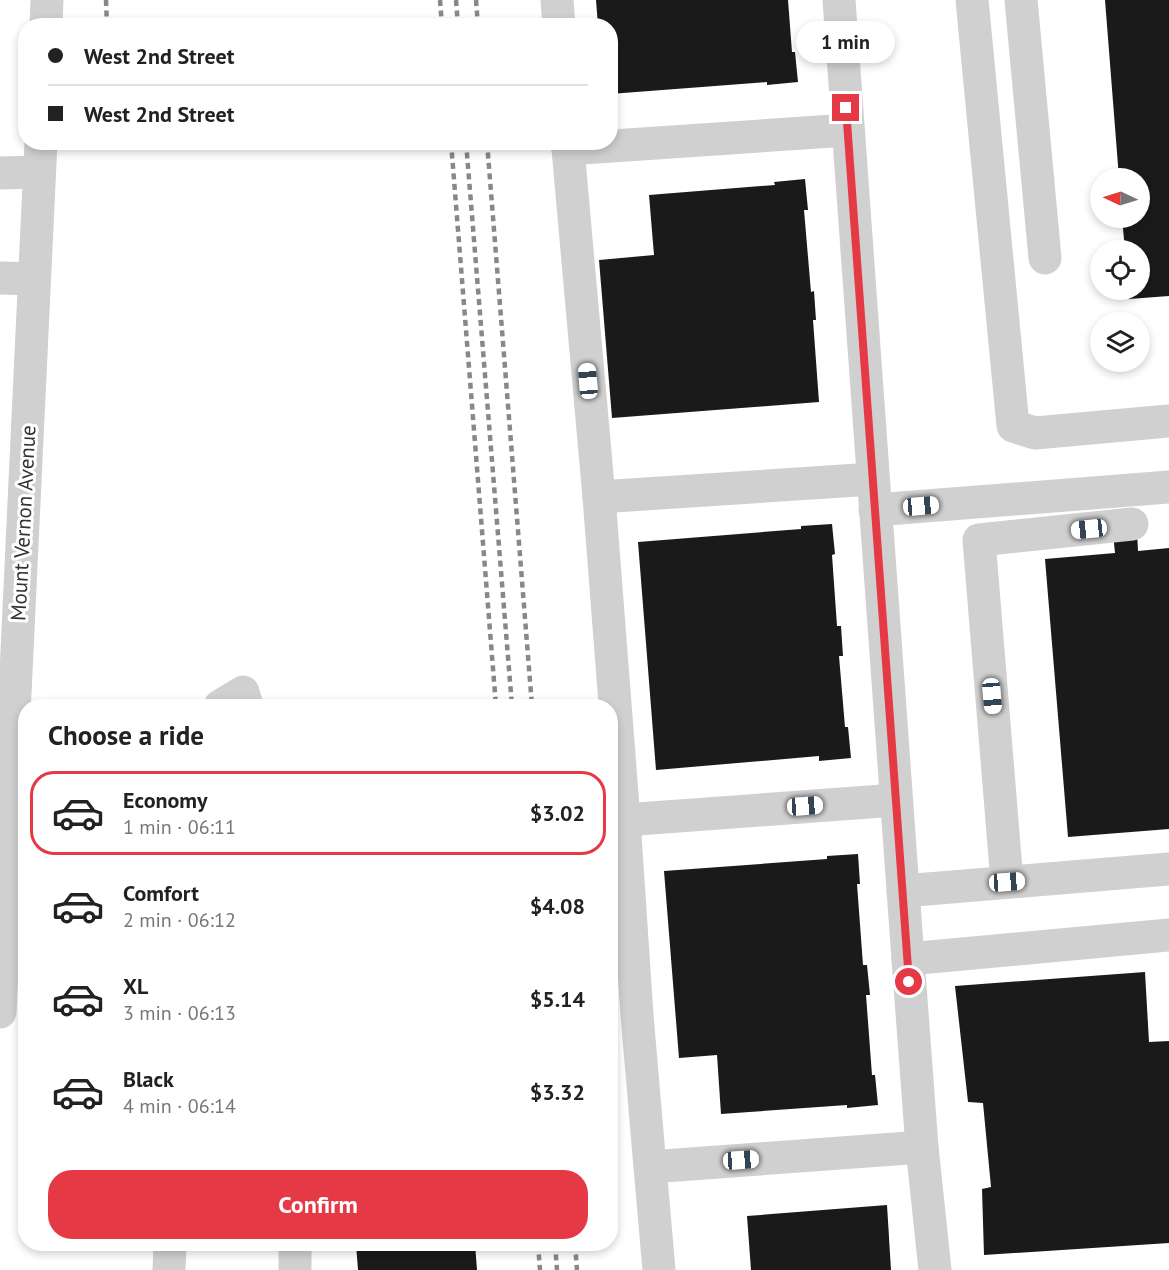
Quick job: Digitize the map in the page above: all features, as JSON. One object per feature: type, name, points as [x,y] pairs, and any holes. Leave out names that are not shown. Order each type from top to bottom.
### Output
[{"type":"street","points":[[46,18],[47,0]]},
{"type":"street","points":[[557,0],[558,18]]},
{"type":"street","points":[[839,0],[922,1147],[935,1270]]},
{"type":"street","points":[[972,0],[1014,426],[1035,433],[1169,421]]},
{"type":"street","points":[[1021,0],[1045,258]]},
{"type":"street","points":[[618,143],[848,130]]},
{"type":"street","points":[[568,150],[615,699]]},
{"type":"street","points":[[0,173],[40,157]]},
{"type":"street","name":"Mount Vernon Avenue","points":[[0,1012],[12,496],[34,279],[40,157]]},
{"type":"street","points":[[0,278],[34,279]]},
{"type":"street","points":[[599,497],[874,495],[1169,487]]},
{"type":"street","points":[[1007,882],[979,540],[1132,524]]},
{"type":"street","points":[[232,699],[243,692],[245,699]]},
{"type":"street","points":[[618,742],[637,1015],[659,1270]]},
{"type":"street","points":[[624,820],[896,800]]},
{"type":"street","points":[[903,891],[1169,869]]},
{"type":"street","points":[[908,959],[1169,935]]},
{"type":"street","points":[[650,1167],[922,1147]]},
{"type":"street","points":[[169,1270],[170,1251]]},
{"type":"street","points":[[294,1251],[295,1270]]},
{"type":"building","points":[[596,0],[788,0],[792,52],[795,52],[798,82],[767,85],[767,82],[618,93],[618,18],[597,18]]},
{"type":"building","points":[[1105,0],[1169,0],[1169,296],[1150,297],[1150,240],[1124,240],[1123,228],[1150,228],[1150,168],[1118,168]]},
{"type":"building","points":[[805,179],[808,210],[804,210],[811,292],[814,291],[816,320],[813,320],[819,402],[612,418],[599,260],[654,255],[649,195],[775,185],[774,182]]},
{"type":"building","points":[[832,524],[837,626],[841,626],[843,656],[839,656],[845,727],[848,727],[851,758],[819,761],[819,756],[656,770],[638,542],[801,529],[801,526]]},
{"type":"building","points":[[1137,532],[1138,551],[1169,548],[1169,829],[1068,837],[1045,559],[1115,553],[1113,534]]},
{"type":"building","points":[[858,854],[860,884],[857,884],[863,965],[867,965],[870,995],[866,995],[872,1075],[875,1075],[878,1105],[721,1114],[717,1055],[679,1058],[664,871],[827,859],[827,856]]},
{"type":"building","points":[[1145,972],[1149,1042],[1169,1041],[1169,1243],[984,1255],[982,1189],[991,1187],[983,1103],[968,1102],[955,986]]},
{"type":"building","points":[[887,1205],[891,1270],[751,1270],[747,1216]]},
{"type":"building","points":[[357,1251],[476,1251],[477,1270],[358,1270]]},
{"type":"railway","points":[[106,0],[107,18]]},
{"type":"railway","points":[[440,0],[441,18]]},
{"type":"railway","points":[[456,0],[457,18]]},
{"type":"railway","points":[[476,0],[477,18]]},
{"type":"railway","points":[[452,150],[495,699]]},
{"type":"railway","points":[[467,150],[511,699]]},
{"type":"railway","points":[[488,150],[531,699]]},
{"type":"railway","points":[[539,1251],[540,1270]]},
{"type":"railway","points":[[556,1251],[557,1270]]},
{"type":"railway","points":[[576,1251],[577,1270]]},
{"type":"route","points":[[846,108],[909,982]]}]
